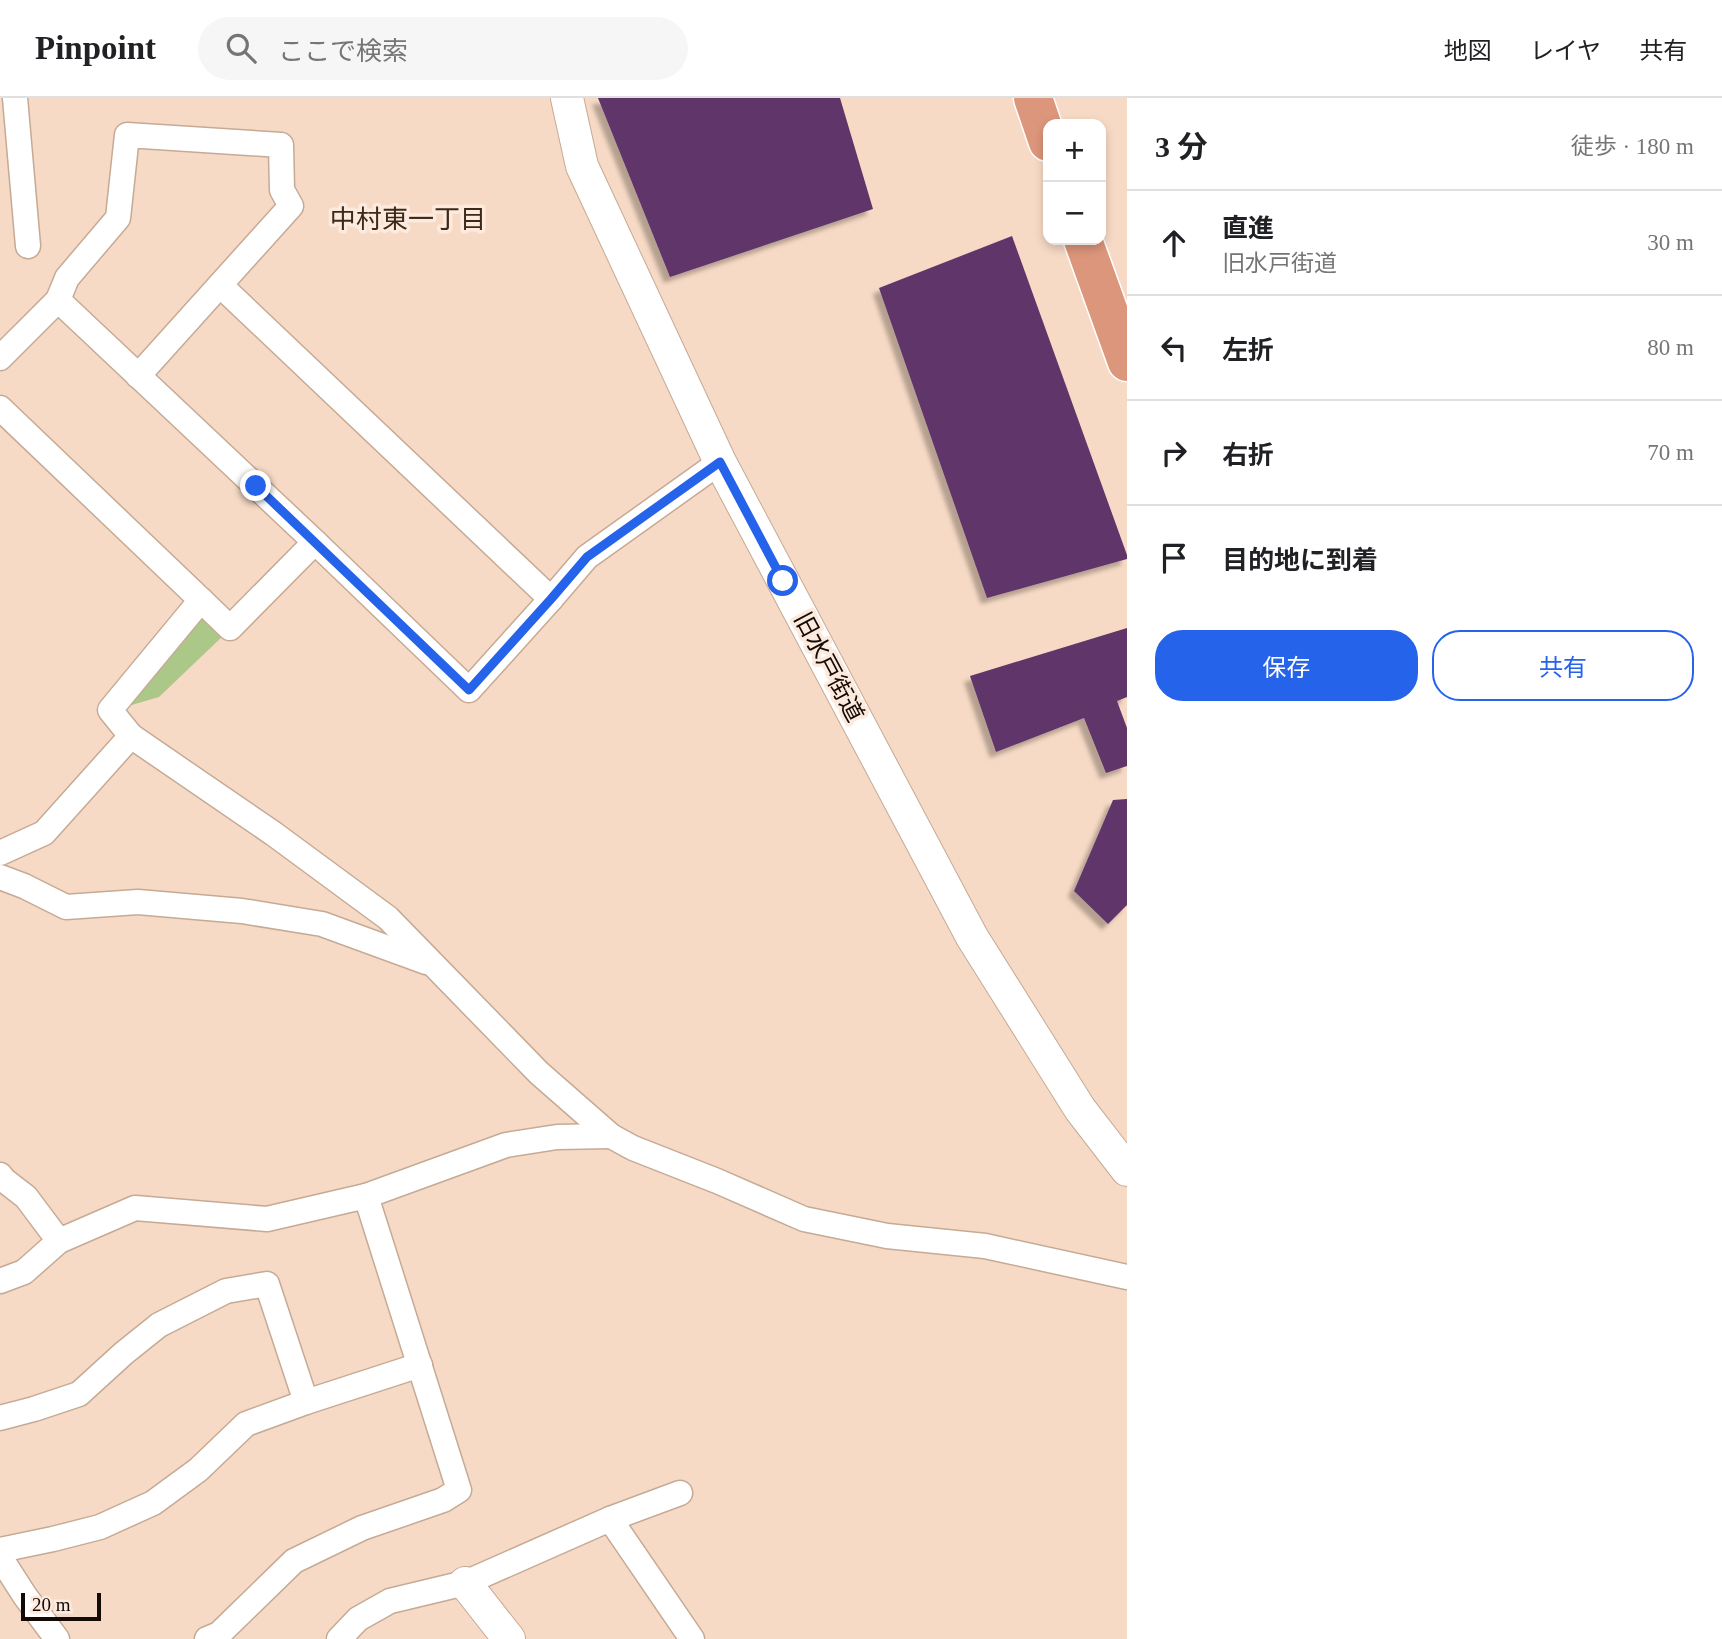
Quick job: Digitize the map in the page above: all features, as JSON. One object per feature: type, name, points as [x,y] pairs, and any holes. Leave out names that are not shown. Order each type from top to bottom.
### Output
[{"type":"highway","points":[[1033,98],[1043,127]]},
{"type":"highway","points":[[1085,245],[1127,362]]},
{"type":"street","points":[[15,98],[29,246]]},
{"type":"street","name":"旧水戸街道","points":[[567,98],[582,166],[720,462],[972,937],[1080,1109],[1127,1170]]},
{"type":"street","points":[[0,358],[58,300],[67,278],[118,218],[127,135],[281,145],[282,190],[291,206],[138,376]]},
{"type":"street","points":[[220,285],[551,599]]},
{"type":"street","points":[[58,300],[469,690],[587,557],[720,462]]},
{"type":"street","points":[[0,408],[230,628],[315,542]]},
{"type":"street","points":[[201,600],[110,710],[131,736],[274,834],[388,918],[539,1073],[611,1136],[633,1149],[718,1181],[804,1219],[887,1236],[985,1246],[1127,1278]]},
{"type":"street","points":[[0,853],[44,833],[131,736]]},
{"type":"street","points":[[0,877],[66,907],[138,902],[242,911],[321,924],[433,964]]},
{"type":"street","points":[[0,1281],[24,1272],[59,1241],[135,1208],[267,1219],[366,1196],[506,1144],[557,1137],[611,1136]]},
{"type":"street","points":[[0,1175],[26,1197],[59,1241]]},
{"type":"street","points":[[207,1639],[219,1634],[294,1561],[362,1528],[443,1500],[459,1490],[366,1196]]},
{"type":"street","points":[[0,1418],[79,1394],[159,1325],[226,1291],[267,1284],[306,1402]]},
{"type":"street","points":[[0,1550],[100,1527],[153,1503],[198,1470],[246,1424],[420,1365]]},
{"type":"street","points":[[342,1638],[358,1619],[390,1601],[465,1583],[610,1519],[680,1493]]},
{"type":"street","points":[[610,1519],[692,1639]]},
{"type":"street","points":[[0,1557],[58,1639]]},
{"type":"street","points":[[465,1583],[509,1639]]},
{"type":"green space","points":[[201,609],[225,634],[159,697],[118,709]]},
{"type":"building","points":[[598,98],[840,98],[873,209],[670,277]]},
{"type":"building","points":[[1012,236],[1127,559],[987,598],[879,288]]},
{"type":"building","points":[[1127,628],[1127,697],[1117,701],[1127,728],[1127,766],[1106,773],[1084,718],[996,752],[970,676]]},
{"type":"building","points":[[1127,799],[1127,905],[1108,924],[1074,891],[1113,800]]},
{"type":"district","name":"中村東一丁目","points":[[408,219]]},
{"type":"route","points":[[256,486],[469,690],[587,557],[720,462],[783,581]]}]
